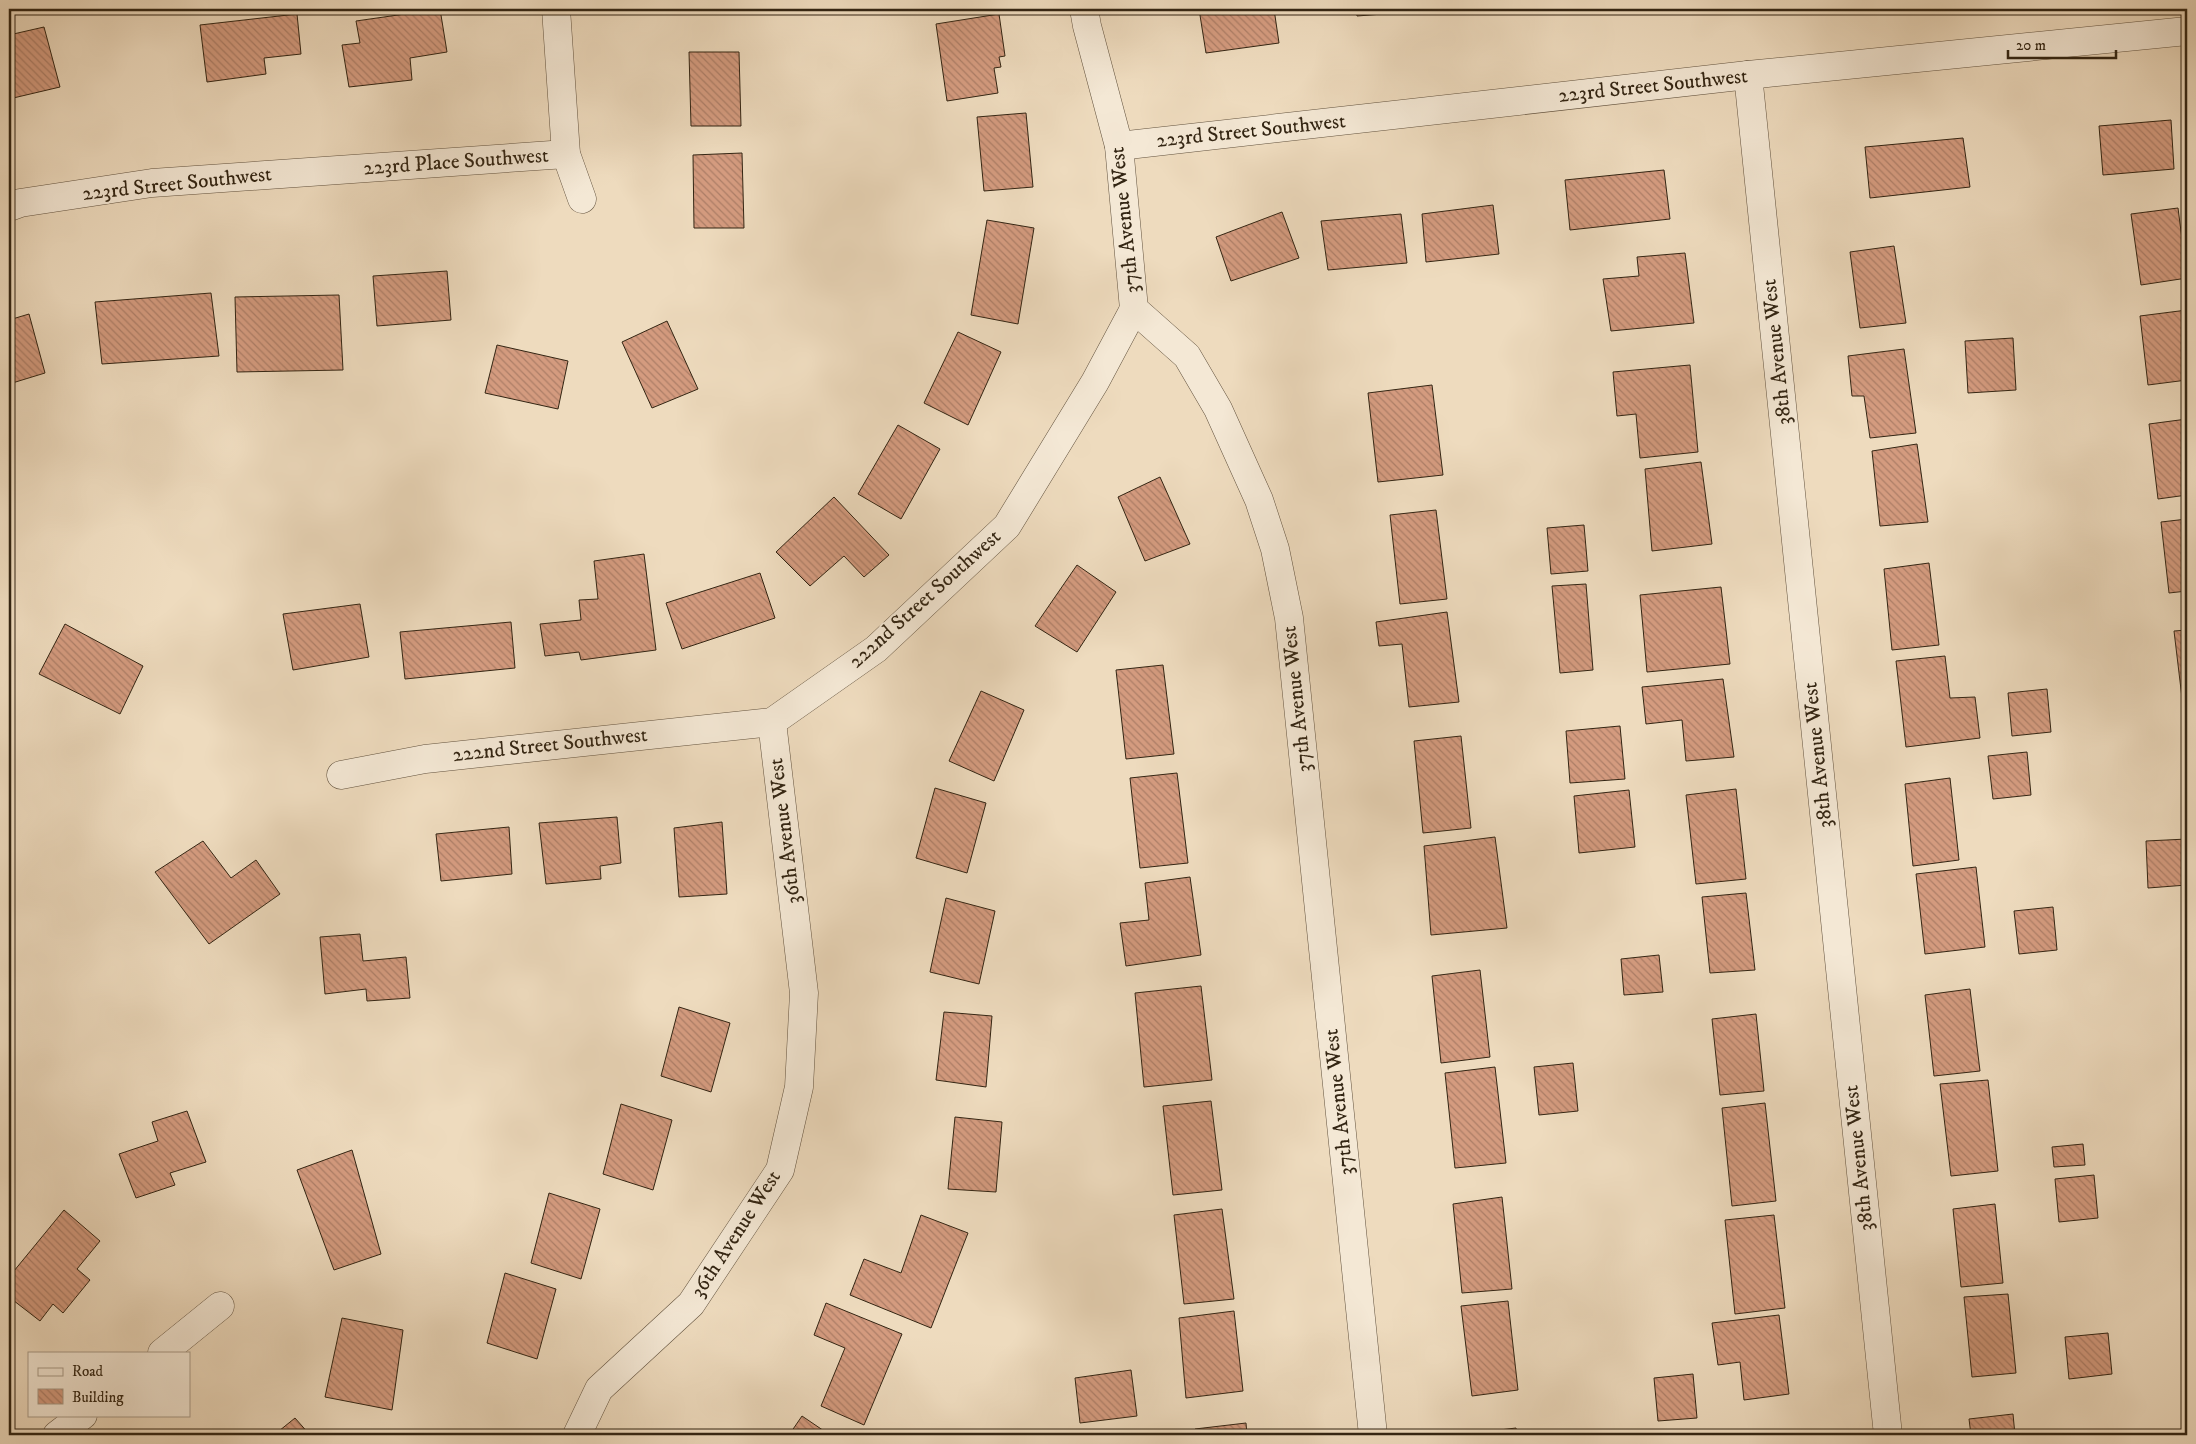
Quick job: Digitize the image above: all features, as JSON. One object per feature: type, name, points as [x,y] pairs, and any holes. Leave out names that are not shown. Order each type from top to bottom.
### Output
[{"type":"street","points":[[556,9],[566,154],[582,199]]},
{"type":"street","name":"37th Avenue West","points":[[1084,9],[1119,146],[1134,309],[1187,356],[1218,410],[1255,491],[1275,549],[1289,618],[1373,1435]]},
{"type":"street","name":"223rd Street Southwest","points":[[1119,146],[1748,76],[2187,31]]},
{"type":"street","name":"38th Avenue West","points":[[1748,76],[1888,1435]]},
{"type":"street","name":"223rd Place Southwest","points":[[346,169],[566,154]]},
{"type":"street","name":"223rd Street Southwest","points":[[9,207],[20,202],[152,182],[346,169]]},
{"type":"street","name":"222nd Street Southwest","points":[[341,775],[425,759],[772,722],[876,649],[1007,526],[1095,382],[1134,309]]},
{"type":"street","name":"36th Avenue West","points":[[577,1435],[599,1389],[691,1304],[780,1170],[799,1087],[804,993],[772,722]]},
{"type":"street","points":[[163,1352],[220,1306]]},
{"type":"street","points":[[57,1435],[82,1416]]},
{"type":"building","points":[[440,9],[447,52],[410,58],[412,80],[349,87],[342,45],[360,43],[356,21]]},
{"type":"building","points":[[1199,9],[1274,9],[1279,43],[1206,53]]},
{"type":"building","points":[[1356,9],[1434,9],[1435,10],[1357,16]]},
{"type":"building","points":[[297,14],[301,54],[264,58],[266,74],[207,82],[200,25]]},
{"type":"building","points":[[999,14],[1005,56],[999,57],[1001,67],[994,68],[998,93],[947,101],[936,24]]},
{"type":"building","points":[[44,27],[60,87],[9,99],[9,35]]},
{"type":"building","points":[[689,52],[739,52],[741,126],[691,126]]},
{"type":"building","points":[[1026,113],[1033,187],[984,191],[977,117]]},
{"type":"building","points":[[2171,120],[2174,169],[2103,175],[2099,126]]},
{"type":"building","points":[[1963,138],[1970,187],[1870,198],[1865,147]]},
{"type":"building","points":[[742,153],[744,228],[694,228],[693,155]]},
{"type":"building","points":[[1664,170],[1670,219],[1570,230],[1565,180]]},
{"type":"building","points":[[1493,205],[1499,254],[1426,262],[1422,214]]},
{"type":"building","points":[[2178,208],[2187,278],[2141,285],[2131,214]]},
{"type":"building","points":[[1282,212],[1299,258],[1231,281],[1216,237]]},
{"type":"building","points":[[1401,214],[1407,263],[1328,270],[1321,221]]},
{"type":"building","points":[[987,220],[1034,228],[1018,324],[971,315]]},
{"type":"building","points":[[1894,246],[1906,323],[1860,328],[1850,252]]},
{"type":"building","points":[[1685,253],[1694,323],[1611,331],[1603,279],[1639,276],[1637,257]]},
{"type":"building","points":[[447,271],[451,320],[377,326],[373,276]]},
{"type":"building","points":[[211,293],[219,356],[102,364],[95,302]]},
{"type":"building","points":[[339,295],[343,370],[237,372],[235,297]]},
{"type":"building","points":[[2187,310],[2187,380],[2148,385],[2140,316]]},
{"type":"building","points":[[29,314],[45,373],[9,384],[9,320]]},
{"type":"building","points":[[667,321],[698,389],[652,408],[622,342]]},
{"type":"building","points":[[958,332],[1001,352],[968,425],[924,403]]},
{"type":"building","points":[[2013,338],[2016,390],[1968,393],[1965,341]]},
{"type":"building","points":[[497,345],[568,361],[558,409],[485,393]]},
{"type":"building","points":[[1904,349],[1916,433],[1870,438],[1864,396],[1852,396],[1848,356]]},
{"type":"building","points":[[1690,365],[1698,452],[1640,458],[1636,414],[1617,416],[1613,372]]},
{"type":"building","points":[[1432,385],[1443,475],[1378,482],[1368,393]]},
{"type":"building","points":[[2187,419],[2187,495],[2158,499],[2149,424]]},
{"type":"building","points":[[898,425],[940,449],[901,519],[858,494]]},
{"type":"building","points":[[1917,444],[1928,522],[1880,526],[1872,451]]},
{"type":"building","points":[[1701,462],[1712,544],[1652,551],[1645,469]]},
{"type":"building","points":[[1160,477],[1190,544],[1145,561],[1118,497]]},
{"type":"building","points":[[834,497],[889,555],[864,577],[844,556],[810,586],[776,552]]},
{"type":"building","points":[[1436,510],[1447,599],[1400,604],[1390,515]]},
{"type":"building","points":[[2187,519],[2187,591],[2169,593],[2161,522]]},
{"type":"building","points":[[1584,525],[1588,571],[1551,574],[1547,528]]},
{"type":"building","points":[[644,554],[656,650],[581,660],[579,652],[545,656],[540,624],[581,620],[579,600],[598,599],[594,561]]},
{"type":"building","points":[[1929,563],[1939,645],[1892,650],[1884,569]]},
{"type":"building","points":[[1077,565],[1116,592],[1077,652],[1035,626]]},
{"type":"building","points":[[760,573],[775,618],[682,649],[666,603]]},
{"type":"building","points":[[1586,584],[1593,670],[1560,673],[1552,586]]},
{"type":"building","points":[[1721,587],[1730,664],[1647,672],[1640,595]]},
{"type":"building","points":[[360,604],[369,657],[293,670],[283,614]]},
{"type":"building","points":[[1447,612],[1459,702],[1409,707],[1402,644],[1379,646],[1376,622]]},
{"type":"building","points":[[511,622],[515,668],[405,679],[400,632]]},
{"type":"building","points":[[65,624],[143,666],[120,714],[39,674]]},
{"type":"building","points":[[2187,630],[2187,697],[2182,698],[2174,631]]},
{"type":"building","points":[[1945,656],[1950,698],[1975,697],[1980,738],[1906,747],[1896,661]]},
{"type":"building","points":[[1163,665],[1174,754],[1126,759],[1116,670]]},
{"type":"building","points":[[1723,679],[1734,757],[1686,761],[1682,720],[1646,724],[1642,687]]},
{"type":"building","points":[[2047,689],[2051,732],[2012,736],[2008,693]]},
{"type":"building","points":[[981,691],[1024,710],[994,781],[949,761]]},
{"type":"building","points":[[1620,726],[1625,779],[1570,783],[1566,731]]},
{"type":"building","points":[[2187,731],[2187,779],[2182,732]]},
{"type":"building","points":[[1461,736],[1471,828],[1423,833],[1414,741]]},
{"type":"building","points":[[2027,752],[2031,795],[1993,799],[1988,756]]},
{"type":"building","points":[[1177,773],[1188,863],[1140,868],[1130,778]]},
{"type":"building","points":[[1950,778],[1959,860],[1913,866],[1905,784]]},
{"type":"building","points":[[935,788],[986,803],[967,873],[916,858]]},
{"type":"building","points":[[1736,789],[1746,879],[1696,884],[1686,795]]},
{"type":"building","points":[[1629,790],[1635,847],[1579,853],[1574,796]]},
{"type":"building","points":[[617,817],[621,863],[600,866],[601,879],[546,884],[539,823]]},
{"type":"building","points":[[722,822],[727,894],[679,897],[674,828]]},
{"type":"building","points":[[509,827],[512,874],[441,881],[436,834]]},
{"type":"building","points":[[1495,837],[1507,928],[1431,935],[1424,846]]},
{"type":"building","points":[[2187,839],[2187,885],[2148,888],[2146,841]]},
{"type":"building","points":[[203,841],[231,878],[256,860],[280,894],[209,944],[155,872]]},
{"type":"building","points":[[1976,867],[1985,947],[1925,954],[1916,874]]},
{"type":"building","points":[[1190,877],[1201,955],[1126,966],[1120,923],[1149,920],[1145,883]]},
{"type":"building","points":[[1746,893],[1755,970],[1710,973],[1702,897]]},
{"type":"building","points":[[946,898],[995,911],[979,984],[930,972]]},
{"type":"building","points":[[2053,907],[2057,950],[2019,954],[2014,911]]},
{"type":"building","points":[[360,934],[363,961],[406,957],[410,998],[367,1001],[366,989],[325,994],[320,937]]},
{"type":"building","points":[[1659,955],[1663,992],[1624,995],[1621,959]]},
{"type":"building","points":[[1480,970],[1490,1057],[1441,1063],[1432,976]]},
{"type":"building","points":[[1201,986],[1212,1080],[1144,1087],[1135,993]]},
{"type":"building","points":[[1970,989],[1980,1071],[1934,1076],[1925,995]]},
{"type":"building","points":[[679,1007],[730,1023],[711,1092],[661,1076]]},
{"type":"building","points":[[944,1012],[992,1016],[986,1087],[936,1080]]},
{"type":"building","points":[[1756,1014],[1764,1091],[1720,1095],[1712,1019]]},
{"type":"building","points":[[1573,1063],[1578,1111],[1539,1115],[1534,1067]]},
{"type":"building","points":[[1495,1067],[1506,1163],[1455,1168],[1445,1073]]},
{"type":"building","points":[[1988,1080],[1998,1171],[1951,1176],[1940,1084]]},
{"type":"building","points":[[1211,1101],[1222,1190],[1173,1195],[1163,1106]]},
{"type":"building","points":[[1765,1103],[1776,1201],[1732,1206],[1722,1108]]},
{"type":"building","points":[[621,1104],[672,1120],[653,1190],[603,1174]]},
{"type":"building","points":[[187,1111],[206,1162],[170,1173],[175,1185],[136,1198],[119,1154],[158,1141],[152,1122]]},
{"type":"building","points":[[955,1117],[1002,1122],[996,1192],[948,1189]]},
{"type":"building","points":[[2083,1144],[2085,1165],[2054,1167],[2052,1147]]},
{"type":"building","points":[[352,1150],[381,1254],[334,1270],[297,1170]]},
{"type":"building","points":[[2094,1175],[2098,1218],[2059,1222],[2055,1179]]},
{"type":"building","points":[[549,1193],[600,1209],[581,1279],[531,1263]]},
{"type":"building","points":[[1502,1197],[1512,1289],[1462,1293],[1453,1204]]},
{"type":"building","points":[[1995,1204],[2003,1283],[1961,1287],[1953,1209]]},
{"type":"building","points":[[1222,1209],[1234,1299],[1184,1304],[1174,1215]]},
{"type":"building","points":[[64,1210],[100,1241],[77,1269],[90,1280],[63,1313],[53,1304],[40,1321],[9,1297],[9,1277]]},
{"type":"building","points":[[921,1215],[968,1233],[931,1328],[850,1295],[864,1259],[901,1273]]},
{"type":"building","points":[[1774,1215],[1785,1308],[1735,1314],[1725,1220]]},
{"type":"building","points":[[505,1273],[556,1289],[537,1359],[487,1343]]},
{"type":"building","points":[[2008,1294],[2016,1373],[1972,1377],[1964,1297]]},
{"type":"building","points":[[1508,1301],[1518,1390],[1472,1396],[1461,1306]]},
{"type":"building","points":[[826,1303],[902,1334],[864,1425],[821,1406],[845,1348],[814,1335]]},
{"type":"building","points":[[1234,1311],[1243,1391],[1186,1398],[1179,1318]]},
{"type":"building","points":[[1779,1315],[1789,1394],[1744,1400],[1740,1362],[1718,1365],[1712,1323]]},
{"type":"building","points":[[342,1318],[403,1330],[392,1410],[325,1397]]},
{"type":"building","points":[[2108,1333],[2112,1374],[2069,1379],[2065,1337]]},
{"type":"building","points":[[1131,1370],[1137,1416],[1080,1423],[1075,1378]]},
{"type":"building","points":[[1693,1374],[1697,1418],[1658,1421],[1654,1378]]},
{"type":"building","points":[[2013,1414],[2015,1435],[1971,1435],[1969,1419]]},
{"type":"building","points":[[802,1416],[830,1435],[789,1435]]},
{"type":"building","points":[[295,1418],[310,1435],[274,1435]]},
{"type":"building","points":[[1246,1423],[1247,1435],[1196,1435],[1195,1429]]},
{"type":"building","points":[[1516,1428],[1517,1435],[1467,1435],[1467,1434]]}]
